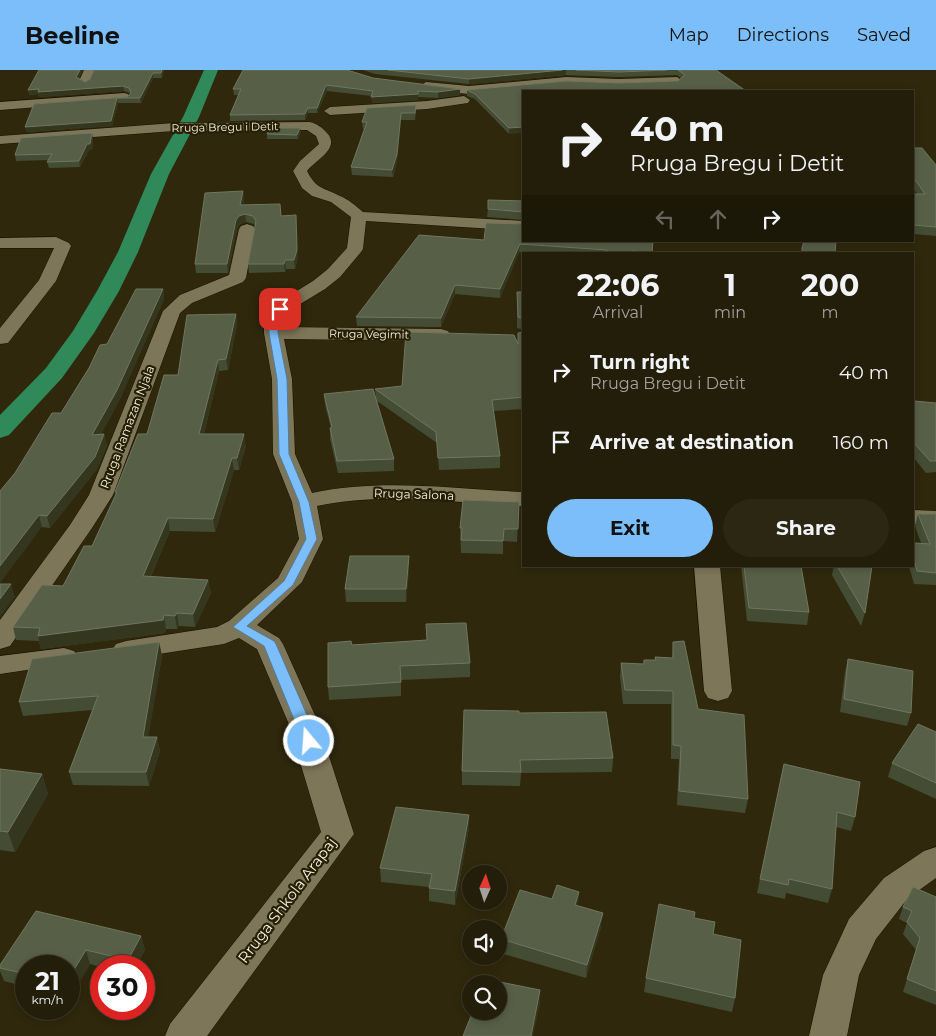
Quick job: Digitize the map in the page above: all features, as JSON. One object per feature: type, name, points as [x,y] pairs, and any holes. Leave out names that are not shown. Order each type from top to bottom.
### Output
[{"type":"street","points":[[418,85],[469,90],[550,82],[619,83],[677,81]]},
{"type":"street","points":[[351,95],[310,126],[323,133],[327,140],[321,151],[304,164],[300,171],[306,185],[317,193],[336,199],[359,216],[522,226]]},
{"type":"street","points":[[0,106],[124,97]]},
{"type":"street","points":[[330,111],[427,105],[468,100],[494,100]]},
{"type":"street","name":"Rruga Bregu i Detit","points":[[0,140],[174,127],[310,126]]},
{"type":"street","points":[[0,664],[93,654],[224,635],[239,627],[289,582],[311,539],[304,502],[284,454],[282,379],[273,333],[273,321],[280,309],[319,285],[334,273],[355,249],[359,216]]},
{"type":"street","name":"Rruga Ramazan Njala","points":[[0,640],[80,528],[101,495],[172,311],[186,299],[237,278],[246,229]]},
{"type":"street","points":[[0,243],[47,242],[61,243],[62,246],[47,281],[1,338]]},
{"type":"street","name":"Rruga Vegimit","points":[[273,333],[459,335]]},
{"type":"street","name":"Rruga Salona","points":[[304,502],[341,494],[377,492],[522,499]]},
{"type":"street","points":[[914,517],[936,518]]},
{"type":"street","points":[[707,567],[718,691]]},
{"type":"street","name":"Rruga Shkola Arapaj","points":[[184,1036],[338,834],[304,722],[269,644],[239,627]]},
{"type":"street","points":[[828,1036],[841,975],[862,930],[896,888],[936,860]]},
{"type":"building","points":[[39,70],[80,70],[76,77],[85,82],[90,79],[94,70],[162,70],[161,73],[153,73],[140,98],[117,98],[111,121],[25,127],[34,104],[127,97],[131,93],[129,88],[123,86],[38,92],[39,89],[28,90]]},
{"type":"building","points":[[243,70],[347,70],[373,78],[460,89],[438,92],[418,91],[418,94],[371,97],[373,91],[326,85],[317,108],[308,108],[305,114],[230,115],[241,89],[233,89]]},
{"type":"building","points":[[388,70],[562,70],[469,79]]},
{"type":"building","points":[[576,70],[667,70],[619,72]]},
{"type":"building","points":[[678,70],[716,70],[745,90],[522,90],[522,127],[509,128],[475,94],[467,90],[566,81],[619,83],[678,81],[685,75]]},
{"type":"building","points":[[416,105],[415,113],[401,113],[397,154],[392,170],[351,167],[367,122],[362,122],[367,108]]},
{"type":"building","points":[[270,128],[300,128],[297,135],[267,134]]},
{"type":"building","points":[[92,133],[90,144],[87,144],[79,161],[47,162],[52,154],[15,155],[21,138]]},
{"type":"building","points":[[914,148],[922,148],[936,165],[936,227],[914,225],[914,194],[925,194],[914,178]]},
{"type":"building","points":[[243,191],[240,205],[280,204],[281,216],[296,215],[297,250],[294,260],[285,260],[284,264],[248,264],[256,221],[253,216],[245,214],[239,216],[236,220],[227,264],[195,264],[205,193]]},
{"type":"building","points":[[488,200],[522,201],[522,212],[488,209]]},
{"type":"building","points":[[486,223],[522,224],[522,242],[653,242],[652,252],[606,252],[607,250],[520,244],[500,289],[455,285],[441,318],[356,317],[419,235],[484,240]]},
{"type":"building","points":[[804,242],[836,242],[835,252],[802,252]]},
{"type":"building","points":[[136,289],[163,289],[117,390],[92,435],[104,434],[95,457],[47,516],[39,515],[0,566],[0,491],[15,473],[52,413],[61,413],[89,368],[100,345],[107,344]]},
{"type":"building","points":[[517,292],[522,292],[522,318],[518,317]]},
{"type":"building","points":[[236,314],[226,359],[218,360],[199,434],[244,434],[237,458],[232,458],[213,519],[168,518],[143,576],[208,580],[193,614],[177,613],[175,616],[164,615],[163,620],[38,636],[40,628],[13,627],[42,585],[63,586],[84,546],[92,546],[117,492],[115,492],[138,434],[147,434],[164,375],[178,375],[187,315]]},
{"type":"building","points":[[406,332],[514,335],[518,344],[518,333],[522,332],[522,397],[492,400],[500,456],[438,458],[436,432],[375,389],[402,386]]},
{"type":"building","points":[[373,389],[394,459],[337,461],[330,428],[332,427],[324,394]]},
{"type":"building","points":[[914,401],[936,403],[936,461],[930,461],[914,443]]},
{"type":"building","points":[[463,500],[519,502],[518,529],[504,529],[503,541],[461,540],[462,528],[460,528]]},
{"type":"building","points":[[918,514],[936,514],[936,573],[917,571],[914,559],[914,543],[930,544]]},
{"type":"building","points":[[350,556],[409,556],[406,589],[345,589]]},
{"type":"building","points":[[744,567],[801,567],[809,612],[749,608]]},
{"type":"building","points":[[838,567],[872,567],[865,613]]},
{"type":"building","points":[[0,584],[11,584],[0,599]]},
{"type":"building","points":[[466,623],[470,663],[400,666],[401,682],[328,687],[328,643],[351,641],[352,645],[427,640],[426,624]]},
{"type":"building","points":[[684,641],[698,709],[744,715],[748,799],[679,791],[681,746],[673,745],[673,691],[625,690],[621,663],[644,664],[644,660],[656,660],[655,657],[673,658],[673,642]]},
{"type":"building","points":[[159,642],[143,737],[157,737],[146,772],[69,772],[98,696],[19,702],[32,659]]},
{"type":"building","points":[[848,659],[913,671],[911,713],[844,699]]},
{"type":"building","points":[[464,710],[519,711],[519,713],[606,712],[613,758],[520,760],[521,772],[462,771]]},
{"type":"building","points":[[918,724],[936,732],[936,783],[892,763]]},
{"type":"building","points":[[784,764],[860,782],[855,817],[837,812],[832,889],[789,879],[788,885],[760,879]]},
{"type":"building","points":[[0,769],[42,774],[8,832],[0,831]]},
{"type":"building","points":[[396,807],[469,815],[455,891],[429,888],[432,874],[380,868]]},
{"type":"building","points":[[557,885],[579,892],[575,905],[603,913],[587,965],[507,941],[507,924],[520,890],[552,899]]},
{"type":"building","points":[[913,887],[936,897],[936,991],[907,979],[920,938],[907,922],[912,911],[903,907]]},
{"type":"building","points":[[659,904],[695,912],[694,918],[715,922],[713,934],[741,940],[735,998],[646,978]]},
{"type":"building","points":[[36,911],[141,936],[131,955],[107,955],[86,950],[80,960],[80,955],[15,955],[15,971],[0,968],[0,965]]},
{"type":"building","points":[[507,983],[540,990],[531,1036],[463,1036],[469,1020],[507,1020]]},
{"type":"waterway","points":[[0,430],[54,373],[83,333],[108,291],[128,252],[160,174],[191,117],[211,70]]},
{"type":"route","points":[[280,309],[273,321],[273,333],[282,379],[284,454],[304,502],[311,539],[289,582],[239,627],[269,644],[304,722],[309,741]]}]
